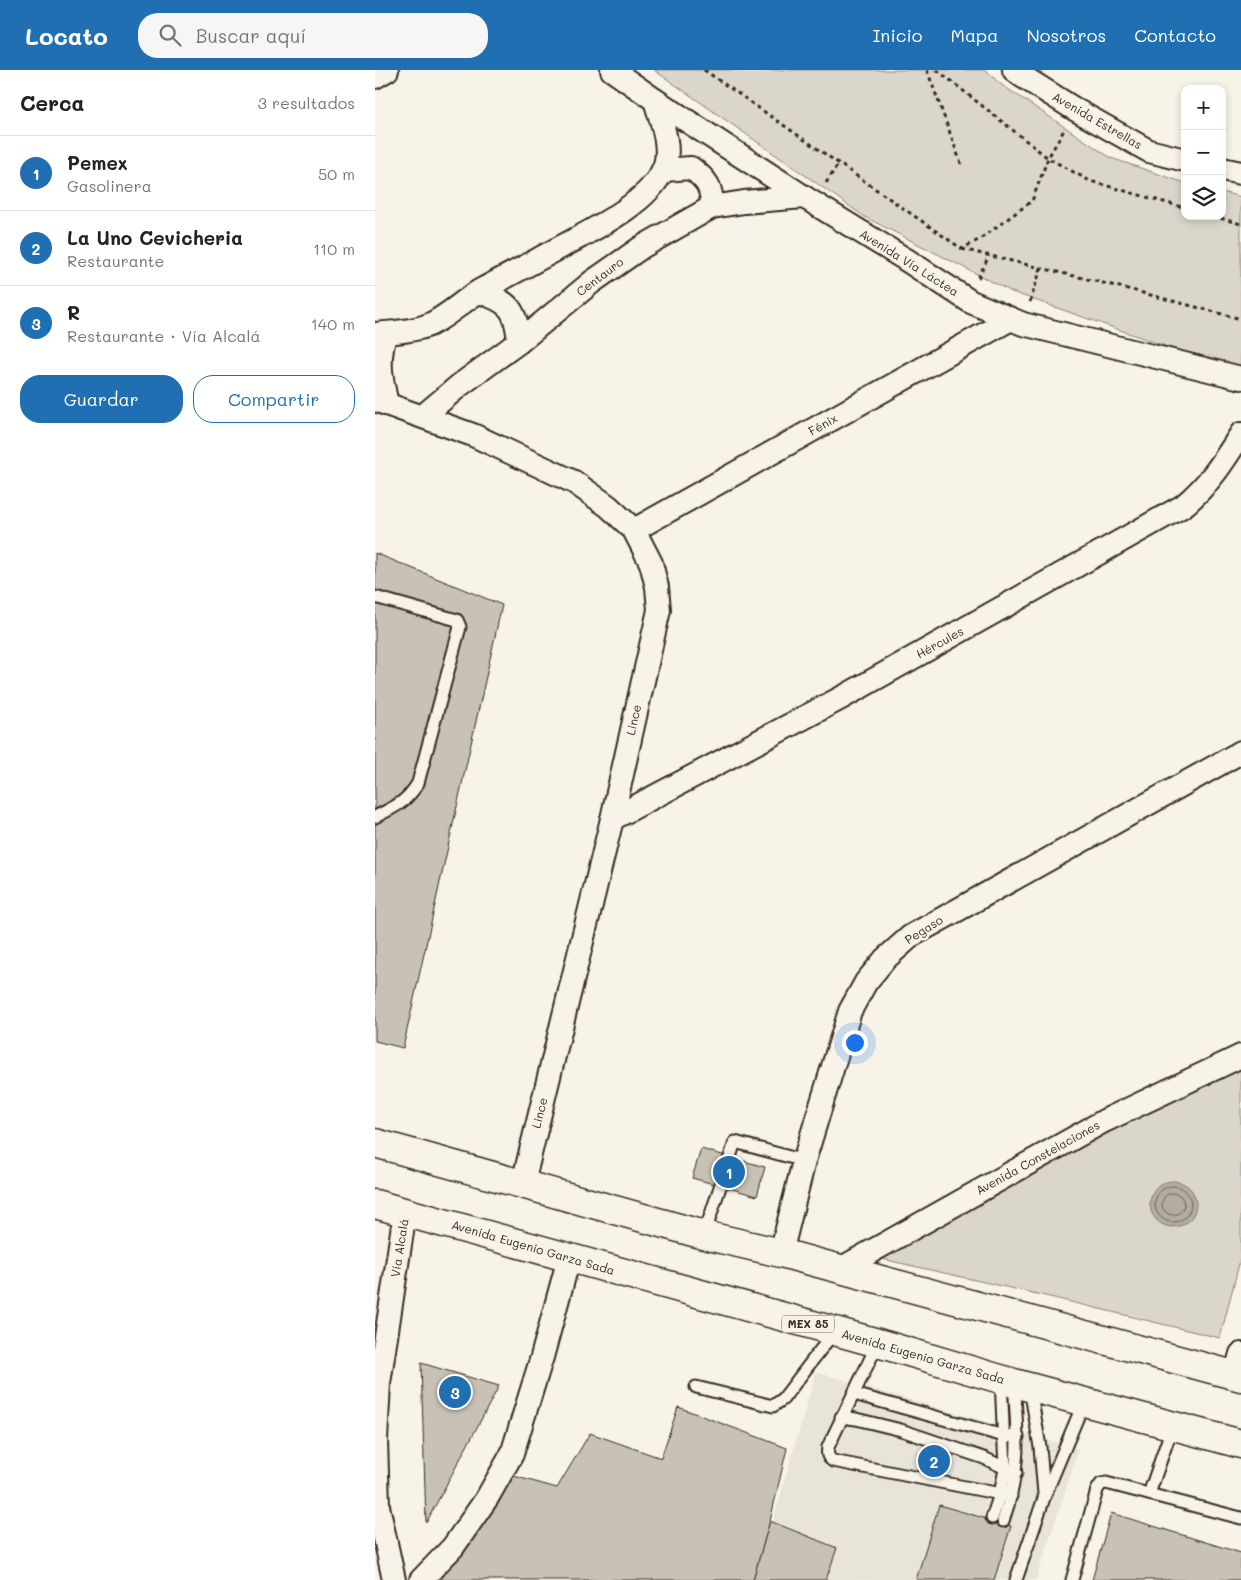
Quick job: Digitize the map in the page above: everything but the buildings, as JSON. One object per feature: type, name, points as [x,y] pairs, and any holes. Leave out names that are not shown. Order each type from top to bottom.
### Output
[{"type":"highway","points":[[375,1143],[704,1235],[1239,1369]]},
{"type":"highway","name":"Avenida Eugenio Garza Sada","points":[[375,1204],[878,1343],[1015,1383],[1241,1444]]},
{"type":"street","points":[[375,77],[387,70]]},
{"type":"street","name":"Avenida Vía Láctea","points":[[612,70],[804,197],[971,302],[1017,322],[1241,378]]},
{"type":"street","name":"Avenida Estrellas","points":[[1020,72],[1076,110],[1149,151],[1181,159]]},
{"type":"street","points":[[381,402],[380,334],[429,325],[479,292],[603,224],[622,212],[649,188],[663,170],[666,156],[665,133],[655,100]]},
{"type":"street","points":[[663,170],[691,168],[700,174],[708,184],[712,194],[712,207]]},
{"type":"street","points":[[1226,170],[1241,174]]},
{"type":"street","name":"Centauro","points":[[423,416],[616,265],[712,207],[744,202],[804,197]]},
{"type":"street","points":[[479,292],[497,298],[507,305],[514,314],[519,342]]},
{"type":"street","name":"Fénix","points":[[634,530],[1017,322]]},
{"type":"street","name":"Lince","points":[[381,402],[473,435],[574,482],[608,506],[634,530],[651,563],[657,587],[659,610],[612,819],[523,1183]]},
{"type":"street","name":"Hércules","points":[[612,819],[843,697],[1183,506],[1214,475],[1241,434]]},
{"type":"street","name":"Pegaso","points":[[781,1253],[804,1161],[850,1011],[866,982],[885,959],[911,936],[1241,752]]},
{"type":"street","name":"Avenida Constelaciones","points":[[840,1270],[1104,1121],[1241,1056]]},
{"type":"street","name":"Vía Alcalá","points":[[394,1580],[378,1506],[376,1440],[379,1384],[405,1212]]},
{"type":"street","points":[[421,1580],[453,1547],[487,1498],[511,1454],[542,1357],[569,1258]]},
{"type":"lane","points":[[375,597],[457,620],[460,627],[418,783],[406,800],[375,817]]},
{"type":"lane","points":[[704,1235],[735,1142],[804,1161]]},
{"type":"lane","points":[[695,1388],[773,1406],[783,1399],[834,1332]]},
{"type":"lane","points":[[878,1343],[841,1417],[827,1453],[828,1458],[833,1461],[1006,1495]]},
{"type":"lane","points":[[1006,1495],[1004,1436],[1015,1383]]},
{"type":"lane","points":[[998,1519],[1016,1473],[1018,1437],[1015,1383]]},
{"type":"lane","points":[[1015,1383],[1040,1447],[1045,1495]]},
{"type":"lane","points":[[854,1394],[1004,1436],[1018,1437]]},
{"type":"lane","points":[[1016,1580],[1045,1495],[1084,1402]]},
{"type":"lane","points":[[841,1417],[901,1430],[985,1458],[1016,1473]]},
{"type":"lane","points":[[1149,1494],[1173,1425]]},
{"type":"lane","points":[[1071,1580],[1099,1486],[1105,1483],[1241,1518]]},
{"type":"path","points":[[705,70],[961,249],[1124,288],[1241,319]]},
{"type":"path","points":[[927,70],[962,166]]},
{"type":"path","points":[[937,70],[1048,158],[1090,181],[1181,207]]},
{"type":"path","points":[[961,249],[980,239],[1032,201],[1048,158],[1076,110]]},
{"type":"path","points":[[1226,220],[1241,224]]},
{"type":"path","points":[[1017,322],[1031,298],[1041,268]]},
{"type":"path","points":[[977,280],[986,283]]},
{"type":"path","points":[[1031,298],[1040,302]]},
{"type":"shaded area","points":[[654,70],[986,70],[999,83],[1111,158],[1181,182],[1181,220],[1226,220],[1226,193],[1241,197],[1241,366],[1168,347],[1012,292],[865,217]]},
{"type":"shaded area","points":[[1241,1051],[1241,1256],[1220,1338],[878,1258]]},
{"type":"shaded area","points":[[816,1372],[1079,1449],[1036,1580],[756,1580]]},
{"type":"water","points":[[1173,1181],[1186,1185],[1192,1191],[1196,1204],[1192,1217],[1186,1223],[1173,1227],[1160,1223],[1154,1217],[1150,1204],[1154,1191],[1160,1185]]},
{"type":"place","name":"Pemex","points":[[729,1172]]},
{"type":"place","name":"R","points":[[455,1392]]},
{"type":"place","name":"La Uno Cevicheria","points":[[934,1461]]}]
